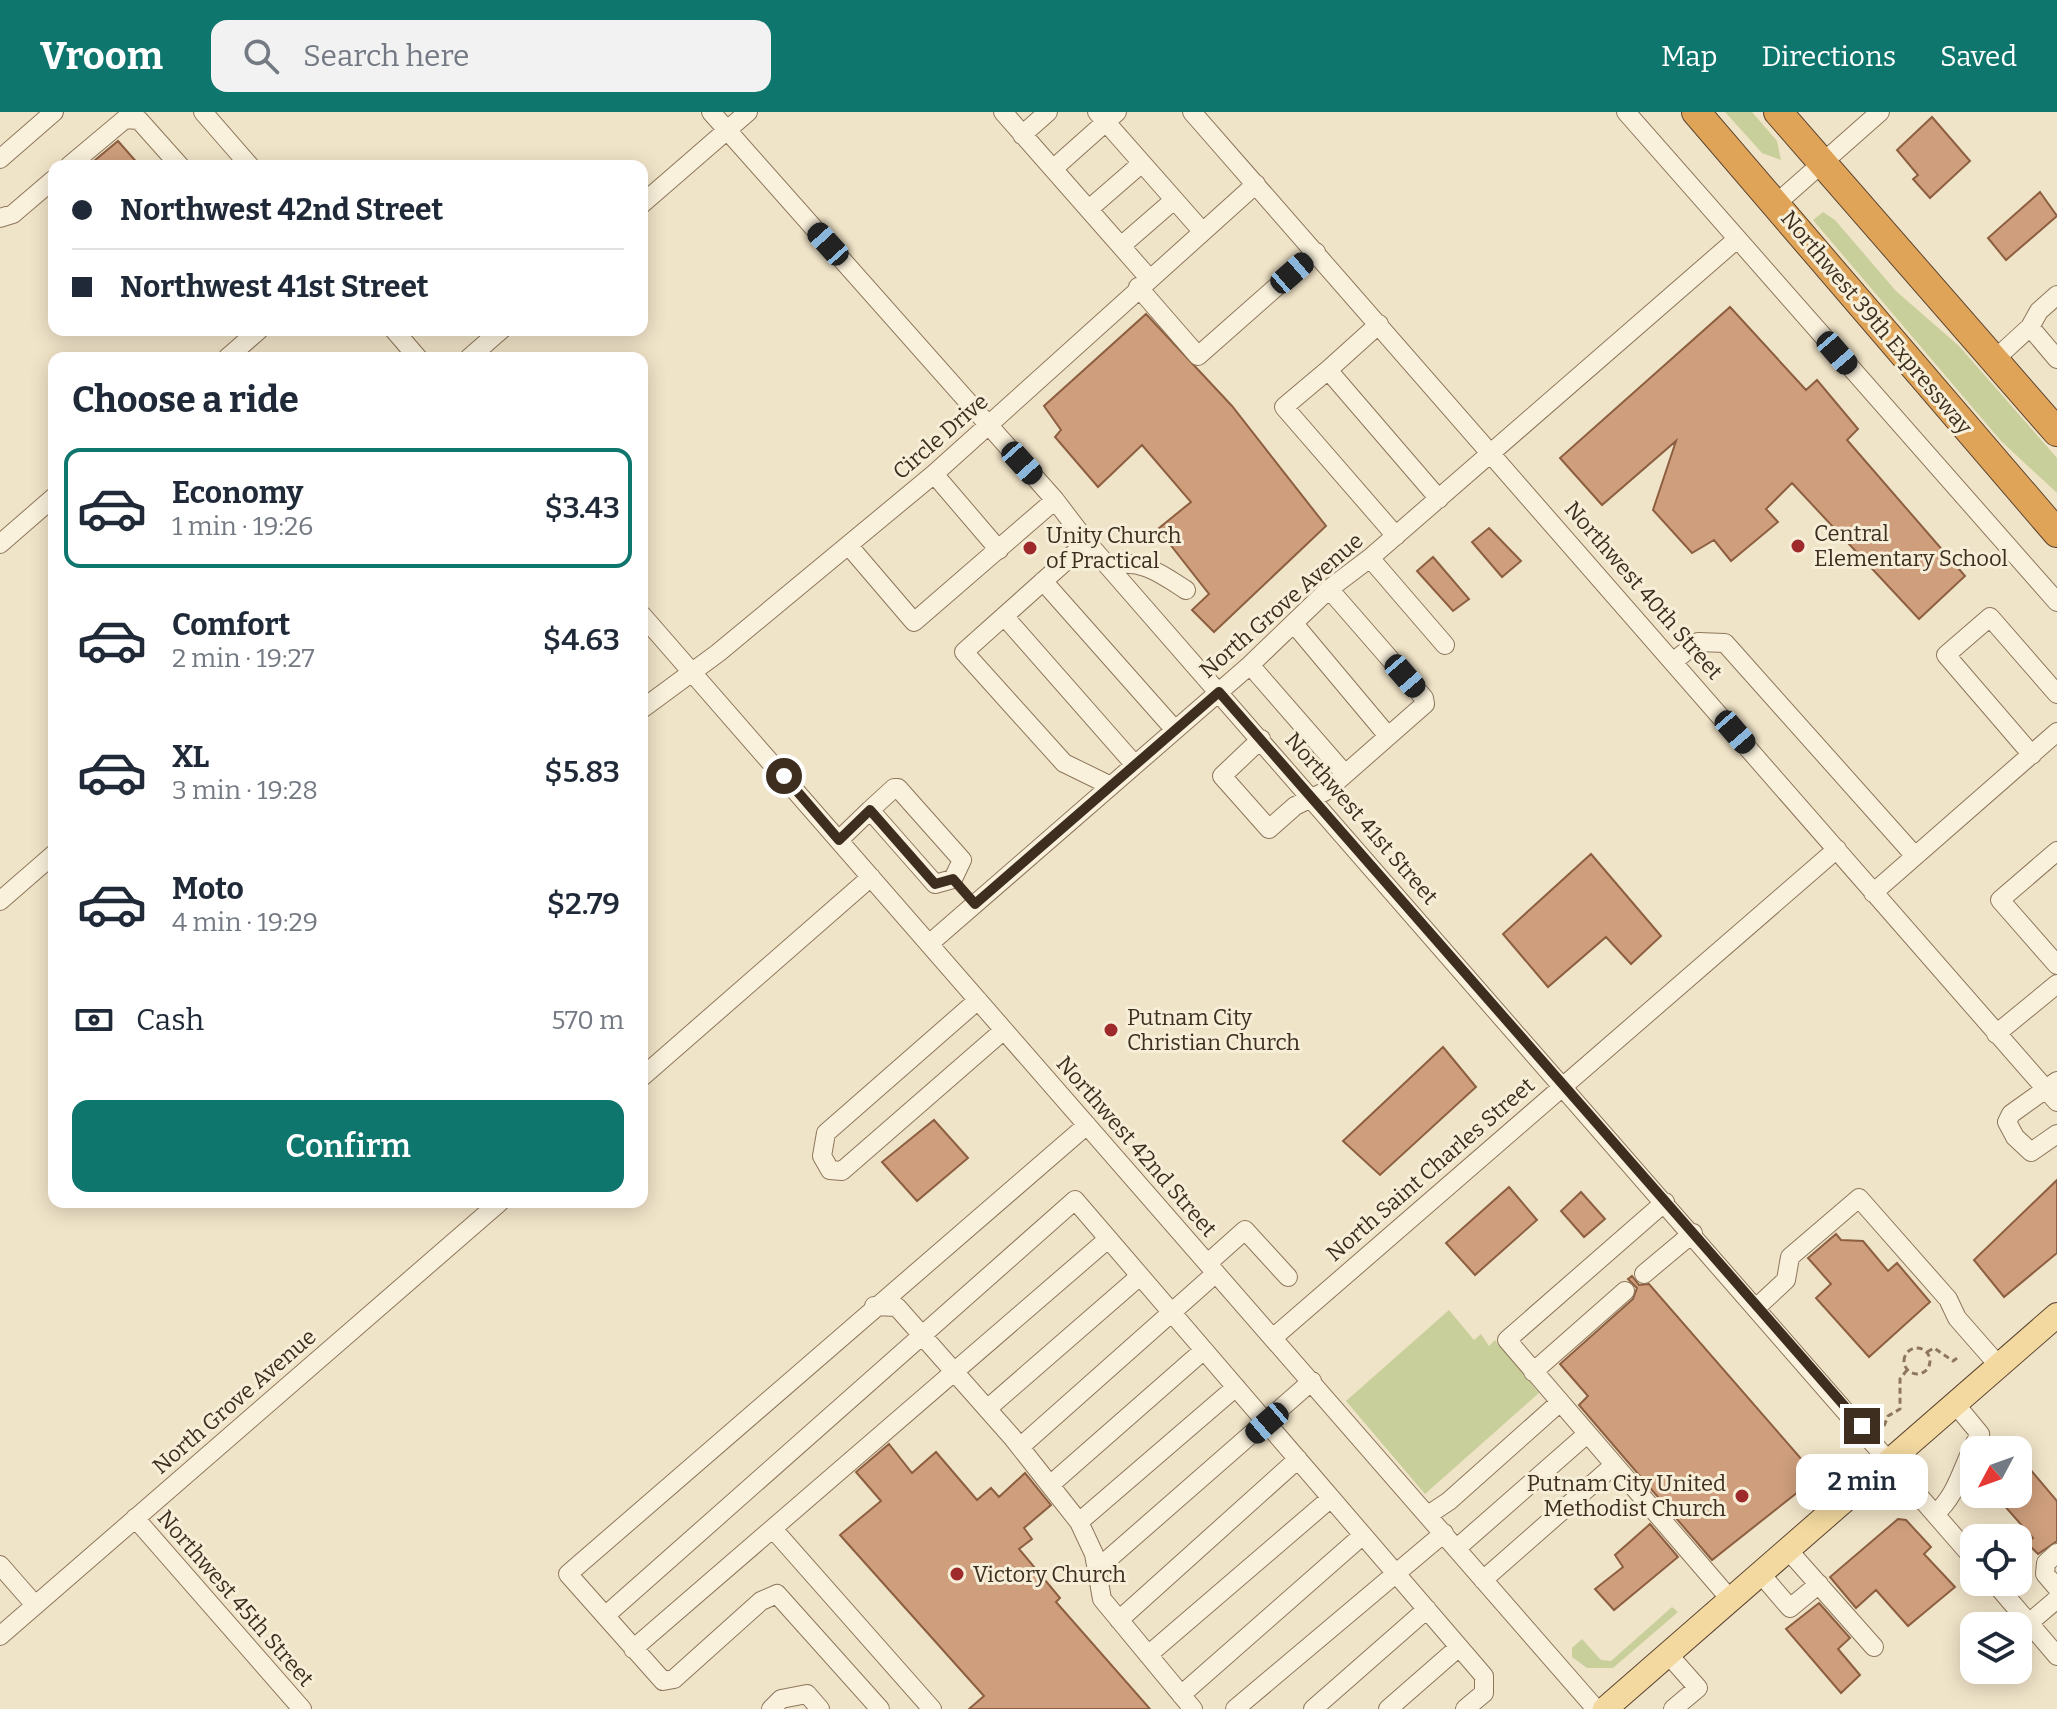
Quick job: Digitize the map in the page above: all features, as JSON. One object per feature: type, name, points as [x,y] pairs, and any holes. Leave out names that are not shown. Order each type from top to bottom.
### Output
[{"type":"highway","name":"Northwest 39th Expressway","points":[[1696,112],[2057,533]]},
{"type":"highway","points":[[1778,112],[2057,432]]},
{"type":"main road","points":[[1605,1709],[2057,1315]]},
{"type":"street","points":[[0,159],[54,112]]},
{"type":"street","points":[[203,112],[245,160]]},
{"type":"street","name":"Northwest 41st Street","points":[[711,112],[1055,500],[1087,542],[1693,1233],[1960,1543]]},
{"type":"street","points":[[648,199],[748,112]]},
{"type":"street","points":[[1003,112],[1121,246],[1143,282],[1198,356],[1316,252]]},
{"type":"street","points":[[1022,135],[1048,112]]},
{"type":"street","name":"Northwest 40th Street","points":[[1192,112],[1674,661],[1996,1034],[2053,1091]]},
{"type":"street","points":[[1626,112],[2057,602]]},
{"type":"street","points":[[1777,203],[1880,112]]},
{"type":"street","points":[[1053,169],[1107,115],[1142,163],[1202,231]]},
{"type":"street","points":[[76,160],[125,119],[132,118],[139,120],[175,160]]},
{"type":"street","points":[[1089,209],[1142,163]]},
{"type":"street","points":[[0,218],[13,214],[48,184]]},
{"type":"street","name":"Circle Drive","points":[[648,704],[849,546],[989,427],[1143,282],[1256,184]]},
{"type":"street","points":[[1121,246],[1174,200]]},
{"type":"street","name":"North Grove Avenue","points":[[929,944],[1250,665],[1329,589],[1396,536],[1737,239]]},
{"type":"street","points":[[1994,360],[2030,327],[2032,320],[2057,295]]},
{"type":"street","points":[[1379,324],[1284,407],[1396,536]]},
{"type":"street","points":[[2030,327],[2057,359]]},
{"type":"street","points":[[234,352],[252,336]]},
{"type":"street","points":[[399,336],[413,352]]},
{"type":"street","points":[[476,352],[494,336]]},
{"type":"street","points":[[1328,370],[1439,499]]},
{"type":"street","points":[[934,474],[999,550]]},
{"type":"street","points":[[849,546],[914,622],[1055,500]]},
{"type":"street","points":[[0,544],[48,502]]},
{"type":"street","points":[[1087,542],[964,652],[1064,763],[1111,786]]},
{"type":"street","points":[[1370,558],[1445,645]]},
{"type":"street","points":[[1110,567],[1123,562],[1141,566],[1186,590]]},
{"type":"street","points":[[1043,581],[1175,730]]},
{"type":"street","points":[[1261,739],[1222,776],[1266,829],[1345,774],[1425,704],[1424,698],[1329,589]]},
{"type":"street","points":[[1004,616],[1135,765]]},
{"type":"street","points":[[2032,755],[1946,655],[1990,617],[2057,694]]},
{"type":"street","name":"Northwest 42nd Street","points":[[648,622],[1596,1709]]},
{"type":"street","points":[[1295,625],[1388,736]]},
{"type":"street","points":[[1674,661],[1698,642],[1725,643],[1915,856]]},
{"type":"street","points":[[1250,665],[1345,774]]},
{"type":"street","points":[[1873,893],[2057,732]]},
{"type":"street","points":[[839,840],[870,810],[898,788],[962,860],[953,879],[935,884],[870,810]]},
{"type":"street","name":"North Saint Charles Street","points":[[1274,1337],[1837,849]]},
{"type":"street","points":[[2057,851],[2000,900],[2057,965]]},
{"type":"street","points":[[0,901],[48,859]]},
{"type":"street","points":[[648,1072],[871,877]]},
{"type":"street","points":[[953,879],[975,904]]},
{"type":"street","points":[[1996,1034],[2057,984]]},
{"type":"street","points":[[978,1000],[826,1133],[822,1156],[830,1170],[842,1171],[1004,1030]]},
{"type":"street","points":[[2053,1091],[2011,1114],[2007,1122],[2015,1137],[2031,1152],[2057,1134]]},
{"type":"street","points":[[880,1709],[777,1594],[761,1601],[674,1679],[663,1681],[568,1574],[874,1306],[1087,1125]]},
{"type":"street","points":[[1757,1307],[1786,1280],[1790,1257],[1859,1198],[1948,1299],[1957,1318],[1999,1366]]},
{"type":"street","points":[[605,1616],[1075,1200],[1484,1676],[1484,1693],[1465,1709]]},
{"type":"street","points":[[1665,1202],[1507,1340],[1730,1599]]},
{"type":"street","name":"North Grove Avenue","points":[[0,1636],[493,1208]]},
{"type":"street","points":[[1020,1447],[1171,1312],[1245,1230],[1288,1277]]},
{"type":"street","points":[[1644,1274],[1693,1233]]},
{"type":"street","points":[[633,1649],[1108,1239]]},
{"type":"street","points":[[987,1409],[1140,1276]]},
{"type":"street","points":[[1533,1372],[1625,1291]]},
{"type":"street","points":[[874,1306],[897,1307],[1020,1447],[1079,1522],[1097,1569],[1102,1599],[1187,1702],[1363,1535]]},
{"type":"street","points":[[1050,1485],[1204,1350]]},
{"type":"street","points":[[1097,1569],[1312,1381]]},
{"type":"street","points":[[1079,1522],[1236,1387]]},
{"type":"street","points":[[1428,1515],[1449,1501],[1559,1403]]},
{"type":"street","points":[[1935,1514],[1953,1498],[1956,1483],[1980,1434],[1956,1405]]},
{"type":"street","points":[[1457,1548],[1587,1434]]},
{"type":"street","points":[[1119,1620],[1298,1459]]},
{"type":"street","points":[[1483,1580],[1614,1465]]},
{"type":"street","points":[[1148,1655],[1331,1498]]},
{"type":"street","name":"Northwest 45th Street","points":[[135,1518],[302,1709]]},
{"type":"street","points":[[773,1529],[932,1709]]},
{"type":"street","points":[[1235,1709],[1444,1533]]},
{"type":"street","points":[[1788,1550],[1874,1647]]},
{"type":"street","points":[[2057,1553],[2046,1563],[2045,1574],[2057,1588]]},
{"type":"street","points":[[0,1565],[35,1605]]},
{"type":"street","points":[[1760,1573],[1790,1608],[1819,1584]]},
{"type":"street","points":[[2006,1596],[2020,1612]]},
{"type":"street","points":[[2032,1620],[2057,1599]]},
{"type":"street","points":[[1313,1709],[1427,1609]]},
{"type":"street","points":[[2032,1627],[2057,1656]]},
{"type":"street","points":[[1388,1709],[1459,1647]]},
{"type":"street","points":[[1667,1653],[1698,1688],[1673,1709]]},
{"type":"street","points":[[771,1709],[781,1699],[807,1694],[820,1709]]},
{"type":"path","points":[[1920,1348],[1927,1353],[1929,1365],[1924,1372],[1915,1374],[1907,1370],[1904,1358],[1908,1351],[1920,1348]]},
{"type":"path","points":[[1927,1353],[1934,1348],[1953,1361],[1960,1356]]},
{"type":"path","points":[[1884,1426],[1888,1416],[1900,1409],[1900,1379],[1907,1370]]},
{"type":"green space","points":[[1725,112],[1752,112],[1777,141],[1781,160],[1762,153]]},
{"type":"green space","points":[[1823,212],[1835,220],[1896,291],[1959,346],[2057,458],[2057,493],[2001,441],[1813,220]]},
{"type":"green space","points":[[1449,1310],[1474,1340],[1481,1334],[1489,1346],[1495,1340],[1539,1393],[1425,1494],[1346,1401]]},
{"type":"green space","points":[[1672,1607],[1678,1612],[1613,1668],[1587,1668],[1572,1657],[1572,1648],[1582,1639],[1601,1660],[1611,1661]]},
{"type":"building","points":[[1932,117],[1970,161],[1930,198],[1913,179],[1918,175],[1897,150]]},
{"type":"building","points":[[118,141],[135,160],[95,160]]},
{"type":"building","points":[[2040,192],[2057,216],[2006,260],[1988,238]]},
{"type":"building","points":[[1730,307],[1806,390],[1817,380],[1858,429],[1847,440],[1965,576],[1919,619],[1792,483],[1766,509],[1778,522],[1731,561],[1714,540],[1692,553],[1653,510],[1676,441],[1602,505],[1560,458]]},
{"type":"building","points":[[1146,314],[1232,406],[1326,526],[1214,632],[1192,610],[1209,594],[1158,529],[1191,502],[1142,445],[1098,487],[1055,437],[1061,430],[1044,406]]},
{"type":"building","points":[[1489,528],[1521,561],[1502,577],[1472,542]]},
{"type":"building","points":[[1433,557],[1469,599],[1453,611],[1417,571]]},
{"type":"building","points":[[1591,854],[1661,936],[1631,964],[1606,937],[1548,987],[1503,934]]},
{"type":"building","points":[[1443,1047],[1476,1087],[1380,1175],[1343,1141]]},
{"type":"building","points":[[934,1120],[968,1158],[917,1201],[882,1162]]},
{"type":"building","points":[[2057,1180],[2057,1253],[2004,1297],[1974,1260]]},
{"type":"building","points":[[1509,1187],[1537,1220],[1475,1275],[1446,1243]]},
{"type":"building","points":[[1581,1192],[1605,1219],[1584,1237],[1561,1211]]},
{"type":"building","points":[[1836,1234],[1841,1240],[1863,1241],[1888,1271],[1897,1263],[1930,1302],[1869,1357],[1816,1298],[1831,1284],[1808,1258]]},
{"type":"building","points":[[1632,1276],[1639,1285],[1649,1284],[1817,1477],[1712,1560],[1579,1405],[1588,1396],[1560,1364],[1633,1299],[1637,1288],[1628,1279]]},
{"type":"building","name":"Victory Church","points":[[889,1444],[912,1473],[936,1452],[977,1500],[991,1488],[999,1497],[1025,1473],[1051,1505],[1024,1528],[1032,1539],[1019,1549],[1060,1598],[1056,1602],[1150,1709],[969,1709],[984,1696],[840,1535],[881,1501],[856,1472]]},
{"type":"building","points":[[2032,1472],[2057,1501],[2057,1541],[2038,1554],[2032,1548],[2032,1524],[2021,1524],[2006,1508],[2032,1508]]},
{"type":"building","points":[[1898,1519],[1906,1520],[1931,1547],[1924,1554],[1955,1587],[1908,1626],[1876,1590],[1856,1608],[1830,1577]]},
{"type":"building","points":[[1650,1524],[1678,1557],[1614,1610],[1595,1589],[1623,1567],[1615,1555]]},
{"type":"building","points":[[1819,1603],[1850,1638],[1838,1649],[1860,1675],[1841,1693],[1786,1629]]},
{"type":"place","name":"Central Elementary School","points":[[1798,546]]},
{"type":"place","name":"Unity Church of Practical","points":[[1030,548]]},
{"type":"place","name":"Putnam City Christian Church","points":[[1111,1030]]},
{"type":"place","name":"Putnam City United Methodist Church","points":[[1742,1496]]},
{"type":"place","name":"Victory Church","points":[[957,1574]]},
{"type":"route","points":[[784,776],[839,840],[870,810],[935,884],[953,879],[975,904],[1219,692],[1862,1426]]}]
